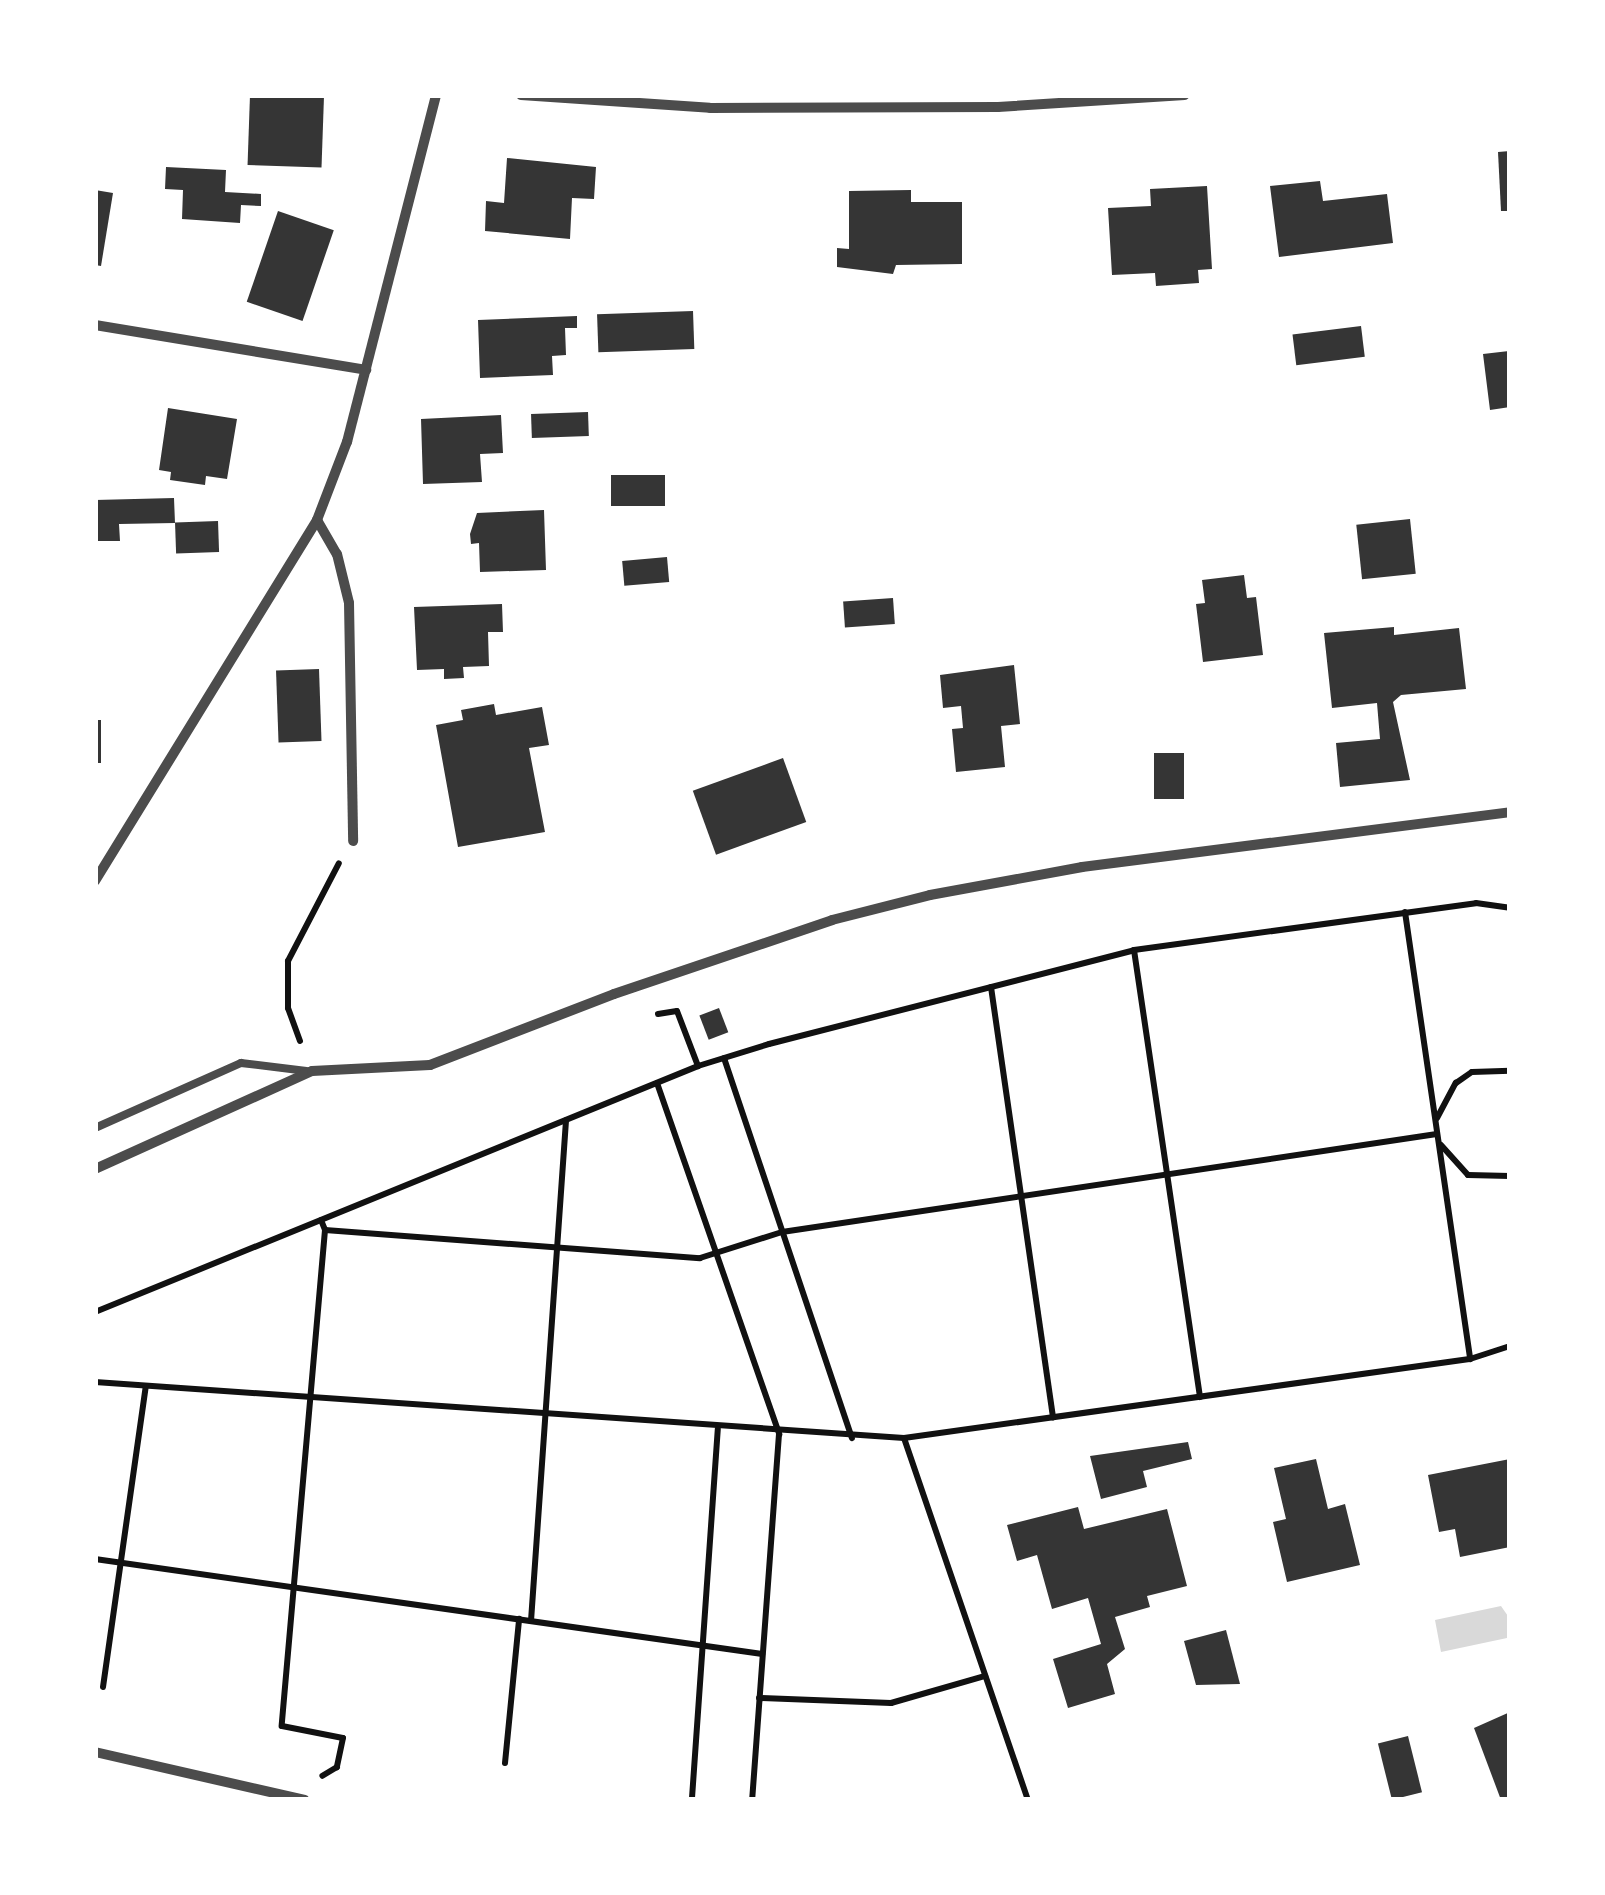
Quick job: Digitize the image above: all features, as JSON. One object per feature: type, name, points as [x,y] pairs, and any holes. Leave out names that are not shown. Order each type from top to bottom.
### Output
[{"type":"street","points":[[95,881],[317,520],[366,370],[436,95]]},
{"type":"street","points":[[520,95],[710,108],[998,106],[1186,95]]},
{"type":"street","points":[[95,325],[366,370]]},
{"type":"street","points":[[317,520],[338,554],[349,603],[352,840]]},
{"type":"street","points":[[95,1169],[312,1071],[430,1065],[614,994],[832,920],[930,896],[1101,864],[1510,812]]},
{"type":"street","points":[[95,1752],[305,1800]]},
{"type":"lane","points":[[95,1128],[241,1063],[312,1071]]},
{"type":"path","points":[[312,1071],[288,1008],[288,961],[352,840]]},
{"type":"path","points":[[95,1312],[724,1058],[1134,950],[1476,903],[1510,908]]},
{"type":"path","points":[[1405,912],[1470,1359]]},
{"type":"path","points":[[1134,950],[1200,1397]]},
{"type":"path","points":[[991,986],[1053,1418]]},
{"type":"path","points":[[677,1011],[698,1066]]},
{"type":"path","points":[[724,1058],[852,1438]]},
{"type":"path","points":[[1510,1071],[1472,1072],[1456,1082],[1438,1115],[1438,1134],[1454,1165],[1468,1174],[1510,1176]]},
{"type":"path","points":[[657,1084],[778,1434],[752,1800]]},
{"type":"path","points":[[530,1621],[566,1120]]},
{"type":"path","points":[[326,1230],[700,1258],[782,1232],[1438,1134]]},
{"type":"path","points":[[321,1220],[326,1230],[282,1726],[343,1738],[338,1767]]},
{"type":"path","points":[[95,1382],[718,1430],[904,1438],[1470,1359],[1510,1346]]},
{"type":"path","points":[[104,1687],[146,1386]]},
{"type":"path","points":[[692,1798],[718,1430]]},
{"type":"path","points":[[904,1438],[1028,1800]]},
{"type":"path","points":[[95,1559],[762,1654]]},
{"type":"path","points":[[505,1764],[519,1619]]},
{"type":"path","points":[[759,1698],[891,1703],[985,1676]]},
{"type":"shaded area","points":[[1501,1606],[1510,1619],[1507,1638],[1441,1652],[1435,1620]]},
{"type":"building","points":[[250,95],[324,98],[322,168],[248,165]]},
{"type":"building","points":[[1510,151],[1510,211],[1501,211],[1498,152]]},
{"type":"building","points":[[507,158],[596,167],[594,199],[572,198],[570,239],[485,231],[486,201],[504,203]]},
{"type":"building","points":[[166,167],[226,170],[225,192],[261,194],[261,206],[241,205],[240,223],[182,219],[183,190],[165,189]]},
{"type":"building","points":[[1320,181],[1323,201],[1387,194],[1393,243],[1279,257],[1270,186]]},
{"type":"building","points":[[1207,186],[1212,269],[1198,270],[1199,283],[1156,286],[1155,273],[1112,275],[1108,208],[1151,206],[1150,189]]},
{"type":"building","points":[[95,190],[113,193],[101,266],[95,265]]},
{"type":"building","points":[[911,190],[911,202],[962,202],[962,264],[896,265],[893,274],[837,267],[837,248],[849,249],[849,191]]},
{"type":"building","points":[[278,211],[334,230],[303,321],[247,302]]},
{"type":"building","points":[[693,311],[694,349],[598,352],[597,314]]},
{"type":"building","points":[[577,316],[577,328],[565,328],[566,355],[552,356],[553,375],[480,378],[478,320]]},
{"type":"building","points":[[1361,326],[1365,357],[1296,365],[1293,334]]},
{"type":"building","points":[[1509,351],[1510,407],[1490,410],[1483,354]]},
{"type":"building","points":[[168,408],[237,419],[227,479],[206,476],[205,485],[170,480],[171,472],[159,470]]},
{"type":"building","points":[[588,412],[589,436],[532,438],[531,414]]},
{"type":"building","points":[[501,415],[503,453],[480,454],[482,482],[423,484],[421,419]]},
{"type":"building","points":[[611,475],[665,475],[665,506],[611,506]]},
{"type":"building","points":[[174,498],[175,523],[119,524],[120,541],[95,541],[95,500]]},
{"type":"building","points":[[544,510],[546,570],[480,572],[479,543],[471,544],[470,534],[477,513]]},
{"type":"building","points":[[1410,519],[1416,574],[1362,579],[1356,525]]},
{"type":"building","points":[[218,521],[219,552],[176,553],[175,523]]},
{"type":"building","points":[[667,557],[669,582],[624,586],[622,561]]},
{"type":"building","points":[[1244,575],[1247,598],[1256,597],[1263,655],[1203,662],[1196,604],[1205,603],[1202,580]]},
{"type":"building","points":[[893,598],[895,624],[845,627],[843,601]]},
{"type":"building","points":[[502,604],[503,632],[488,632],[489,666],[463,667],[464,678],[444,679],[444,669],[417,670],[414,607]]},
{"type":"building","points":[[1394,627],[1394,635],[1459,628],[1466,689],[1401,695],[1393,702],[1410,780],[1340,787],[1336,743],[1380,739],[1377,703],[1332,708],[1324,633]]},
{"type":"building","points":[[1014,665],[1020,724],[1001,726],[1005,767],[956,772],[952,729],[963,728],[961,706],[943,708],[940,675]]},
{"type":"building","points":[[319,669],[322,741],[279,742],[276,671]]},
{"type":"building","points":[[494,704],[496,715],[542,707],[549,745],[529,748],[545,832],[458,847],[436,725],[463,720],[461,710]]},
{"type":"building","points":[[95,720],[101,720],[101,763],[95,763]]},
{"type":"building","points":[[1154,753],[1184,753],[1184,799],[1154,799]]},
{"type":"building","points":[[783,758],[806,822],[716,855],[693,791]]},
{"type":"building","points":[[719,1008],[728,1032],[709,1040],[699,1016]]},
{"type":"building","points":[[1188,1442],[1192,1459],[1143,1471],[1147,1487],[1101,1499],[1090,1456]]},
{"type":"building","points":[[1316,1459],[1328,1509],[1345,1504],[1360,1565],[1287,1582],[1273,1522],[1286,1519],[1274,1468]]},
{"type":"building","points":[[1510,1459],[1510,1547],[1460,1557],[1455,1529],[1439,1532],[1428,1475]]},
{"type":"building","points":[[1078,1507],[1084,1529],[1167,1509],[1187,1586],[1147,1596],[1150,1607],[1115,1617],[1125,1649],[1107,1664],[1115,1694],[1068,1708],[1053,1659],[1101,1644],[1088,1598],[1052,1609],[1037,1555],[1017,1561],[1007,1525]]},
{"type":"building","points":[[1226,1630],[1240,1684],[1196,1685],[1184,1641]]},
{"type":"building","points":[[1510,1712],[1510,1800],[1501,1800],[1474,1728]]},
{"type":"building","points":[[1408,1736],[1422,1792],[1392,1800],[1378,1743]]}]
